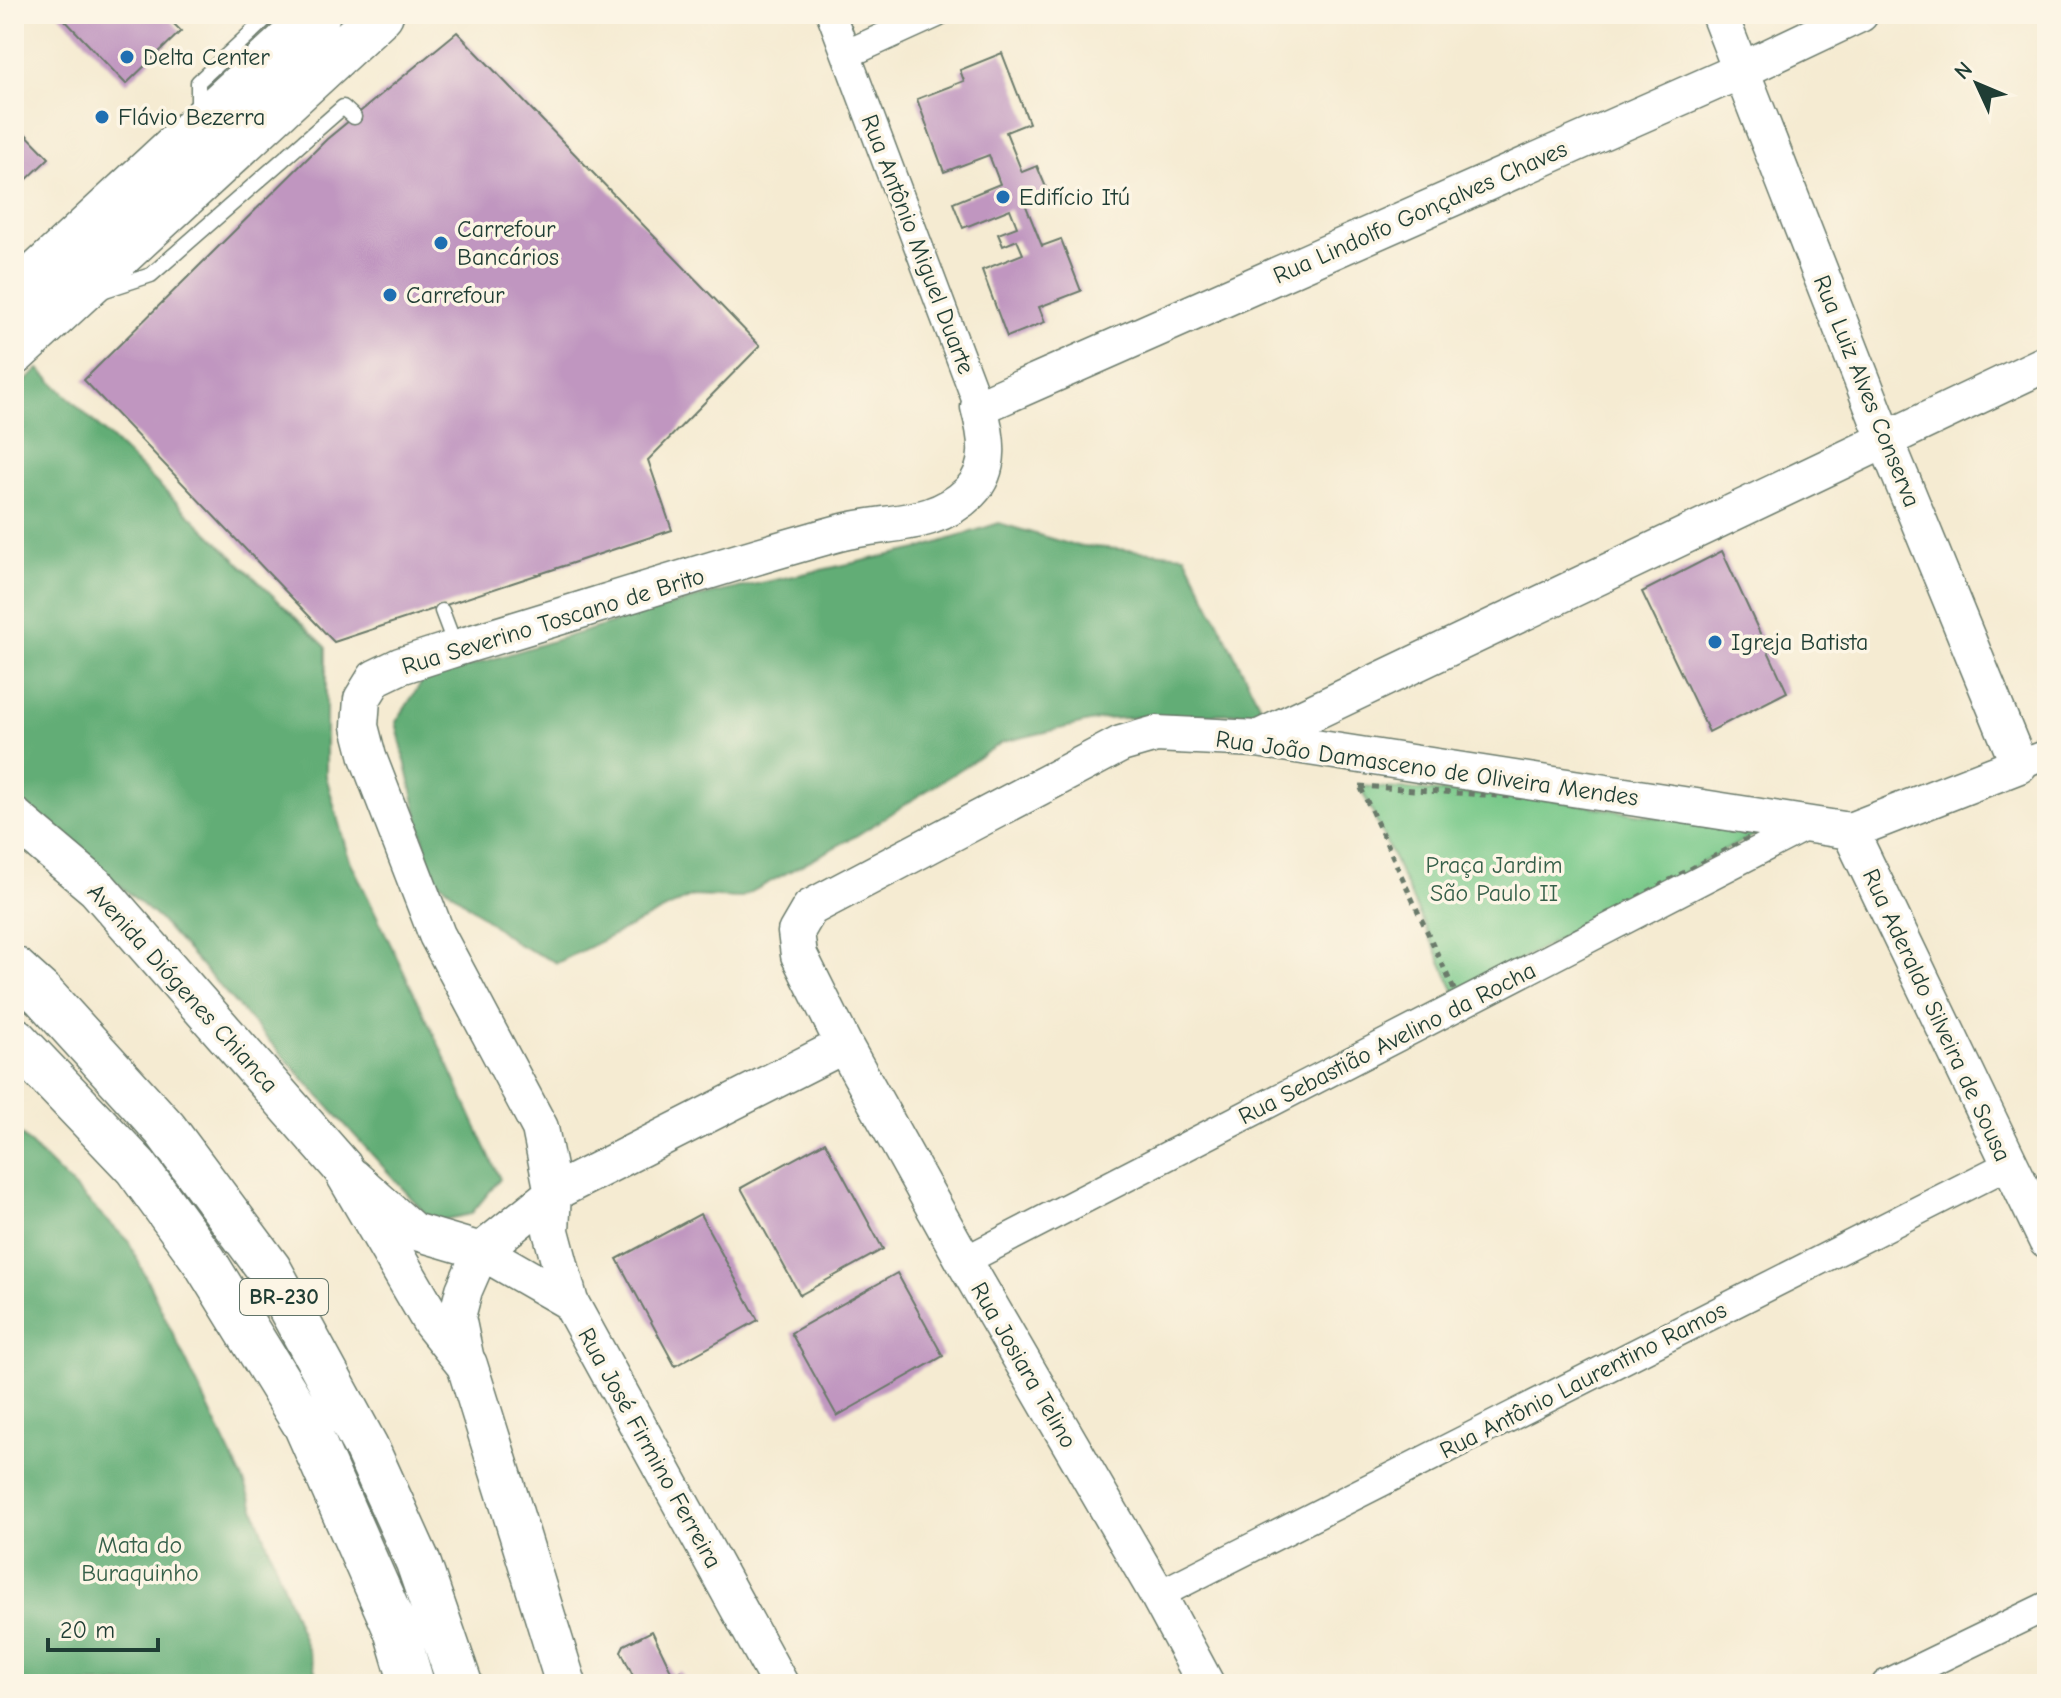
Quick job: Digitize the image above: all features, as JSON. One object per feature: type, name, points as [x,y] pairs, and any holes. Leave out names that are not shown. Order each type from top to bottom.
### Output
[{"type":"main road","points":[[14,296],[318,14]]},
{"type":"main road","points":[[14,353],[381,14]]},
{"type":"main road","name":"Avenida Diógenes Chianca","points":[[14,818],[97,888],[342,1167],[432,1321],[467,1365],[566,1684]]},
{"type":"main road","name":"BR-230","points":[[14,969],[44,996],[165,1129],[269,1269],[366,1447],[418,1562],[460,1684]]},
{"type":"main road","name":"BR-230","points":[[14,1039],[136,1167],[205,1262],[306,1426],[396,1630],[412,1684]]},
{"type":"street","name":"Rua Antônio Miguel Duarte","points":[[831,14],[979,407],[986,442],[982,478]]},
{"type":"street","points":[[847,54],[935,14]]},
{"type":"street","name":"Rua Luiz Alves Conserva","points":[[1719,14],[1886,441],[2033,760]]},
{"type":"street","name":"Rua Lindolfo Gonçalves Chaves","points":[[979,407],[1742,70],[1860,14]]},
{"type":"street","points":[[1257,739],[2047,363]]},
{"type":"street","name":"Rua Severino Toscano de Brito","points":[[570,1302],[551,1231],[553,1193],[540,1128],[437,935],[368,757],[360,726],[362,699],[375,678],[400,666],[456,648],[844,532],[915,522],[952,506],[982,478]]},
{"type":"street","name":"Rua João Damasceno de Oliveira Mendes","points":[[844,1045],[799,955],[796,932],[810,908],[1121,744],[1156,734],[1257,739],[1850,831]]},
{"type":"street","points":[[1850,831],[2033,760]]},
{"type":"street","name":"Rua Sebastião Avelino da Rocha","points":[[964,1261],[1810,824]]},
{"type":"street","name":"Rua Aderaldo Silveira de Sousa","points":[[1850,831],[2047,1241]]},
{"type":"street","points":[[481,1251],[553,1193],[844,1045]]},
{"type":"street","name":"Rua Josiara Telino","points":[[844,1045],[1206,1684]]},
{"type":"street","name":"Rua Antônio Laurentino Ramos","points":[[1158,1595],[2008,1165]]},
{"type":"street","name":"Avenida Diógenes Chianca","points":[[342,1167],[413,1231],[481,1251],[464,1290],[457,1317],[467,1365]]},
{"type":"street","name":"Rua José Firmino Ferreira","points":[[481,1251],[570,1302],[780,1684]]},
{"type":"street","points":[[1886,1684],[2047,1606]]},
{"type":"lane","points":[[198,126],[198,82],[271,14]]},
{"type":"lane","points":[[71,301],[151,275],[343,107],[354,117]]},
{"type":"lane","points":[[442,611],[456,648]]},
{"type":"path","points":[[1360,786],[1553,800],[1756,834],[1456,994],[1360,786]]},
{"type":"green space","points":[[39,369],[326,647],[326,776],[348,856],[500,1179],[471,1214],[433,1222],[159,919],[14,795],[14,392]]},
{"type":"green space","points":[[999,523],[1072,545],[1185,555],[1263,712],[1102,719],[1003,742],[856,836],[740,898],[692,896],[557,963],[517,944],[432,876],[396,722],[423,680],[706,595],[922,548]]},
{"type":"green space","name":"Praça Jardim São Paulo II","points":[[1360,786],[1553,800],[1756,834],[1456,994]]},
{"type":"green space","name":"Mata do Buraquinho","points":[[14,1128],[129,1242],[245,1484],[320,1684],[14,1684]]},
{"type":"building","name":"Delta Center","points":[[59,14],[164,14],[181,31],[126,84]]},
{"type":"building","name":"Carrefour Bancários","points":[[457,32],[760,346],[648,460],[672,530],[334,642],[84,380],[327,139]]},
{"type":"building","name":"Edifício Itú","points":[[1002,53],[1029,123],[1006,132],[1022,172],[1037,166],[1048,192],[1024,201],[1042,246],[1061,239],[1081,291],[1039,307],[1045,322],[1007,337],[982,270],[1023,254],[1017,240],[1003,246],[998,234],[1017,227],[1010,209],[963,228],[953,203],[1000,184],[989,155],[944,172],[917,99],[964,81],[960,70]]},
{"type":"building","points":[[14,122],[49,158],[14,192]]},
{"type":"building","name":"Igreja Batista","points":[[1722,551],[1787,692],[1709,732],[1642,592]]},
{"type":"building","points":[[825,1142],[883,1249],[800,1295],[741,1188]]},
{"type":"building","points":[[700,1214],[758,1320],[675,1366],[617,1259]]},
{"type":"building","points":[[897,1273],[943,1356],[837,1416],[791,1333]]},
{"type":"building","points":[[652,1631],[673,1675],[681,1671],[687,1684],[637,1684],[621,1651],[624,1645]]},
{"type":"place","name":"Delta Center","points":[[127,57]]},
{"type":"place","name":"Flávio Bezerra","points":[[102,117]]},
{"type":"place","name":"Edifício Itú","points":[[1003,197]]},
{"type":"place","name":"Carrefour Bancários","points":[[441,243]]},
{"type":"place","name":"Carrefour","points":[[390,295]]},
{"type":"place","name":"Igreja Batista","points":[[1715,642]]}]
